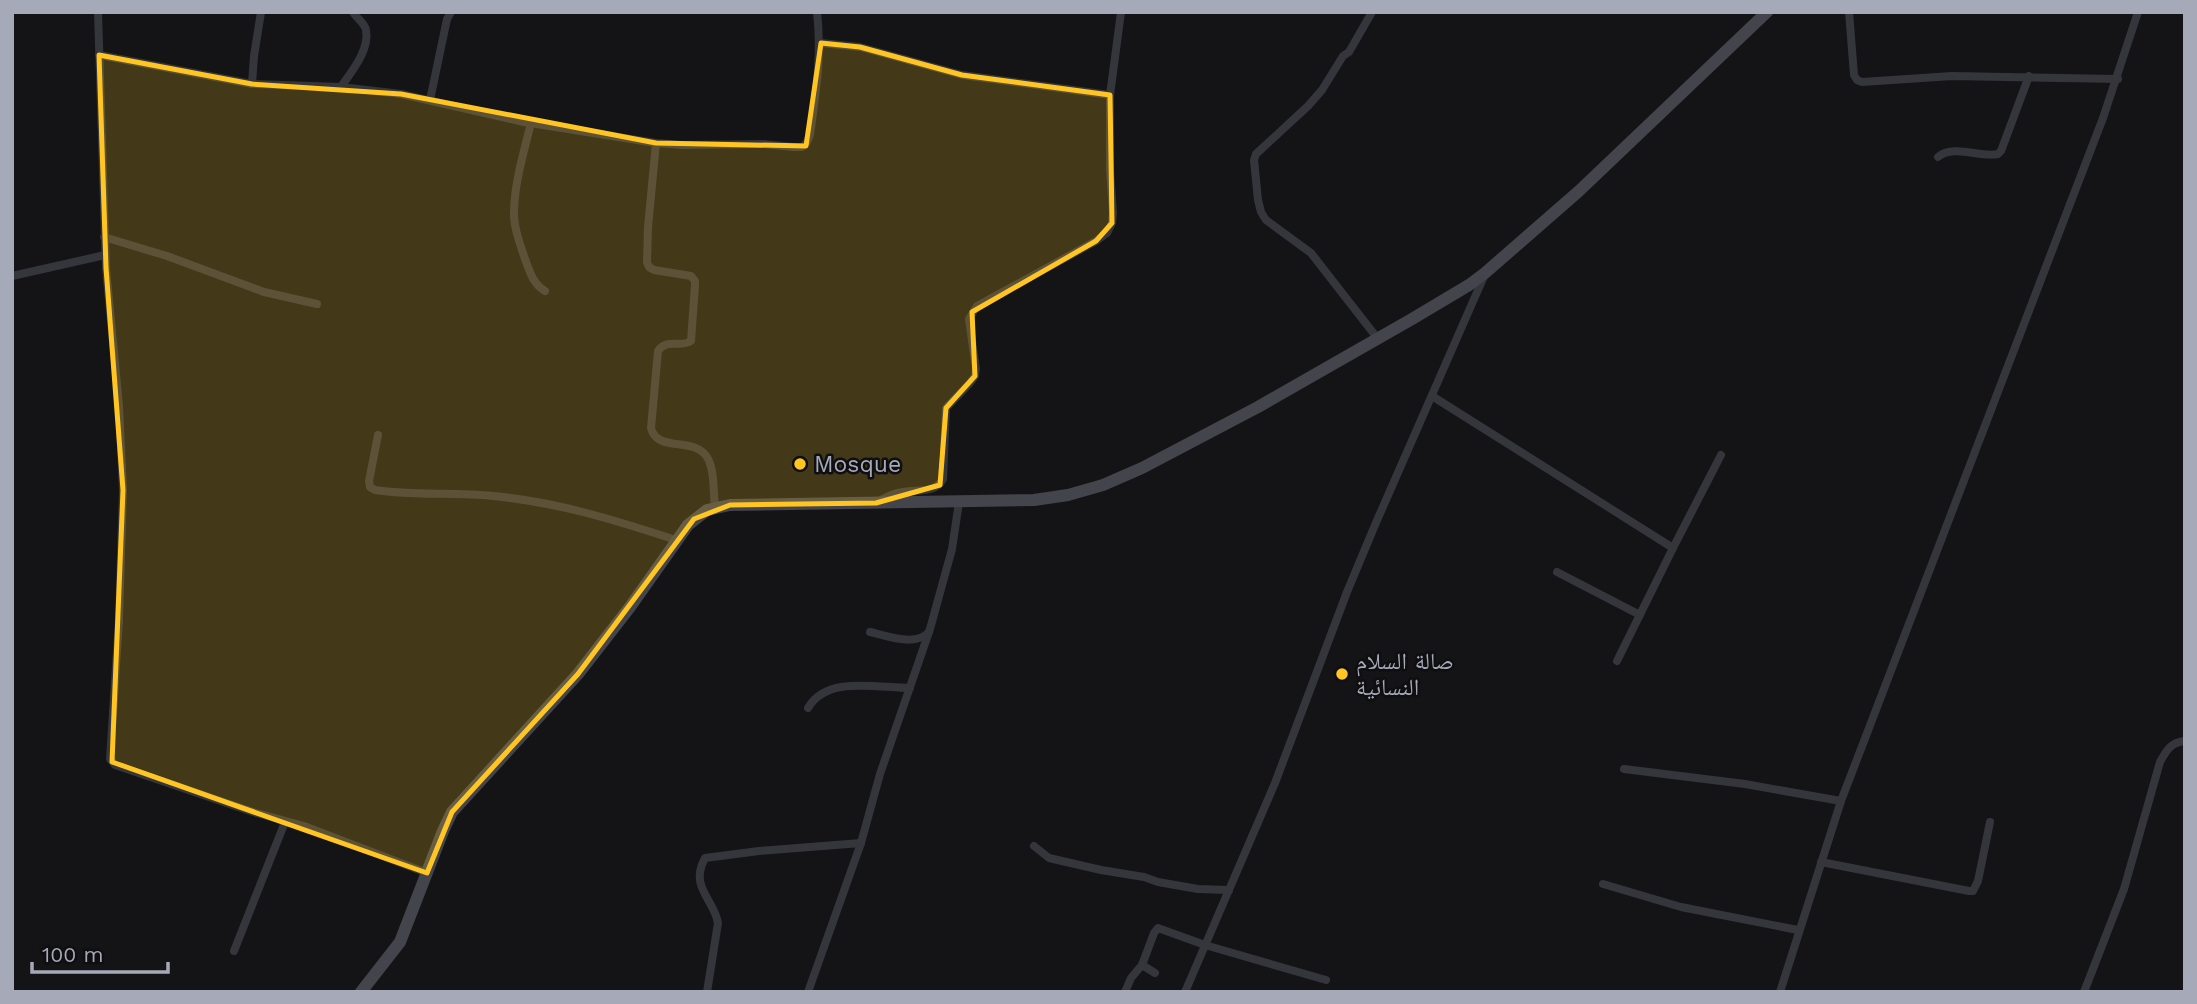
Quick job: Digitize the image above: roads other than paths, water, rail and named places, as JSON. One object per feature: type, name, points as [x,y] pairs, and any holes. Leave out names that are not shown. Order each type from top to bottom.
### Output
[{"type":"main road","points":[[361,992],[400,942],[452,812],[578,674],[694,519],[715,507],[730,505],[1050,498],[1103,485],[1142,468],[1258,407],[1378,339],[1485,273],[1579,191],[1766,12]]},
{"type":"street","points":[[98,12],[104,237],[119,406],[123,490],[110,759],[115,765],[304,826],[427,873]]},
{"type":"street","points":[[252,84],[261,12]]},
{"type":"street","points":[[341,87],[363,51],[366,34],[366,27],[353,12]]},
{"type":"street","points":[[430,100],[447,19],[451,12]]},
{"type":"street","points":[[99,55],[252,84],[341,87],[430,100],[531,123],[656,143],[802,147],[810,135],[819,71],[821,43],[817,12]]},
{"type":"street","points":[[876,503],[900,492],[933,489],[940,485],[943,479],[946,408],[975,376],[969,318],[977,306],[1096,241],[1107,233],[1112,223],[1110,95],[1121,12]]},
{"type":"street","points":[[1372,12],[1349,52],[1343,56],[1322,90],[1308,106],[1260,148],[1254,160],[1258,200],[1266,220],[1311,253],[1378,339]]},
{"type":"street","points":[[1849,12],[1854,75],[1859,81],[1952,76],[2118,79]]},
{"type":"street","points":[[1780,992],[1841,801],[2118,79],[2138,12]]},
{"type":"street","points":[[821,43],[860,47],[962,75],[1110,95]]},
{"type":"street","points":[[1938,157],[1949,151],[1983,155],[2001,151],[2029,76]]},
{"type":"street","points":[[531,123],[522,158],[514,211],[518,235],[532,277],[538,287],[545,291]]},
{"type":"street","points":[[656,143],[647,262],[654,270],[691,276],[695,285],[691,341],[684,344],[667,344],[659,351],[651,428],[653,437],[658,441],[691,446],[706,456],[710,466],[715,507]]},
{"type":"street","points":[[104,237],[156,252],[264,292],[317,304]]},
{"type":"street","points":[[12,276],[105,255]]},
{"type":"street","points":[[1185,992],[1275,783],[1347,592],[1485,273]]},
{"type":"street","points":[[1432,396],[1673,548]]},
{"type":"street","points":[[377,435],[369,481],[370,487],[375,490],[492,495],[550,503],[592,513],[676,540]]},
{"type":"street","points":[[1617,661],[1721,455]]},
{"type":"street","points":[[808,992],[861,843],[880,774],[930,629],[952,549],[959,502]]},
{"type":"street","points":[[1557,572],[1640,615]]},
{"type":"street","points":[[870,632],[916,640],[924,637],[930,629]]},
{"type":"street","points":[[808,708],[819,695],[847,686],[910,688]]},
{"type":"street","points":[[2084,992],[2124,888],[2160,762],[2172,744],[2185,741]]},
{"type":"street","points":[[1625,768],[1745,784],[1841,801]]},
{"type":"street","points":[[234,951],[285,822]]},
{"type":"street","points":[[1821,862],[1973,891],[1978,881],[1990,822]]},
{"type":"street","points":[[707,992],[718,923],[717,915],[700,885],[701,866],[705,858],[861,843]]},
{"type":"street","points":[[1034,846],[1049,858],[1101,870],[1198,890],[1229,890]]},
{"type":"street","points":[[1603,884],[1681,907],[1798,930]]},
{"type":"street","points":[[1125,992],[1130,978],[1142,965],[1158,928],[1205,945],[1326,980]]},
{"type":"street","points":[[1142,965],[1155,973]]},
{"type":"place","name":"Mosque","points":[[800,464]]},
{"type":"place","name":"صالة السلام النسائية","points":[[1342,674]]}]
